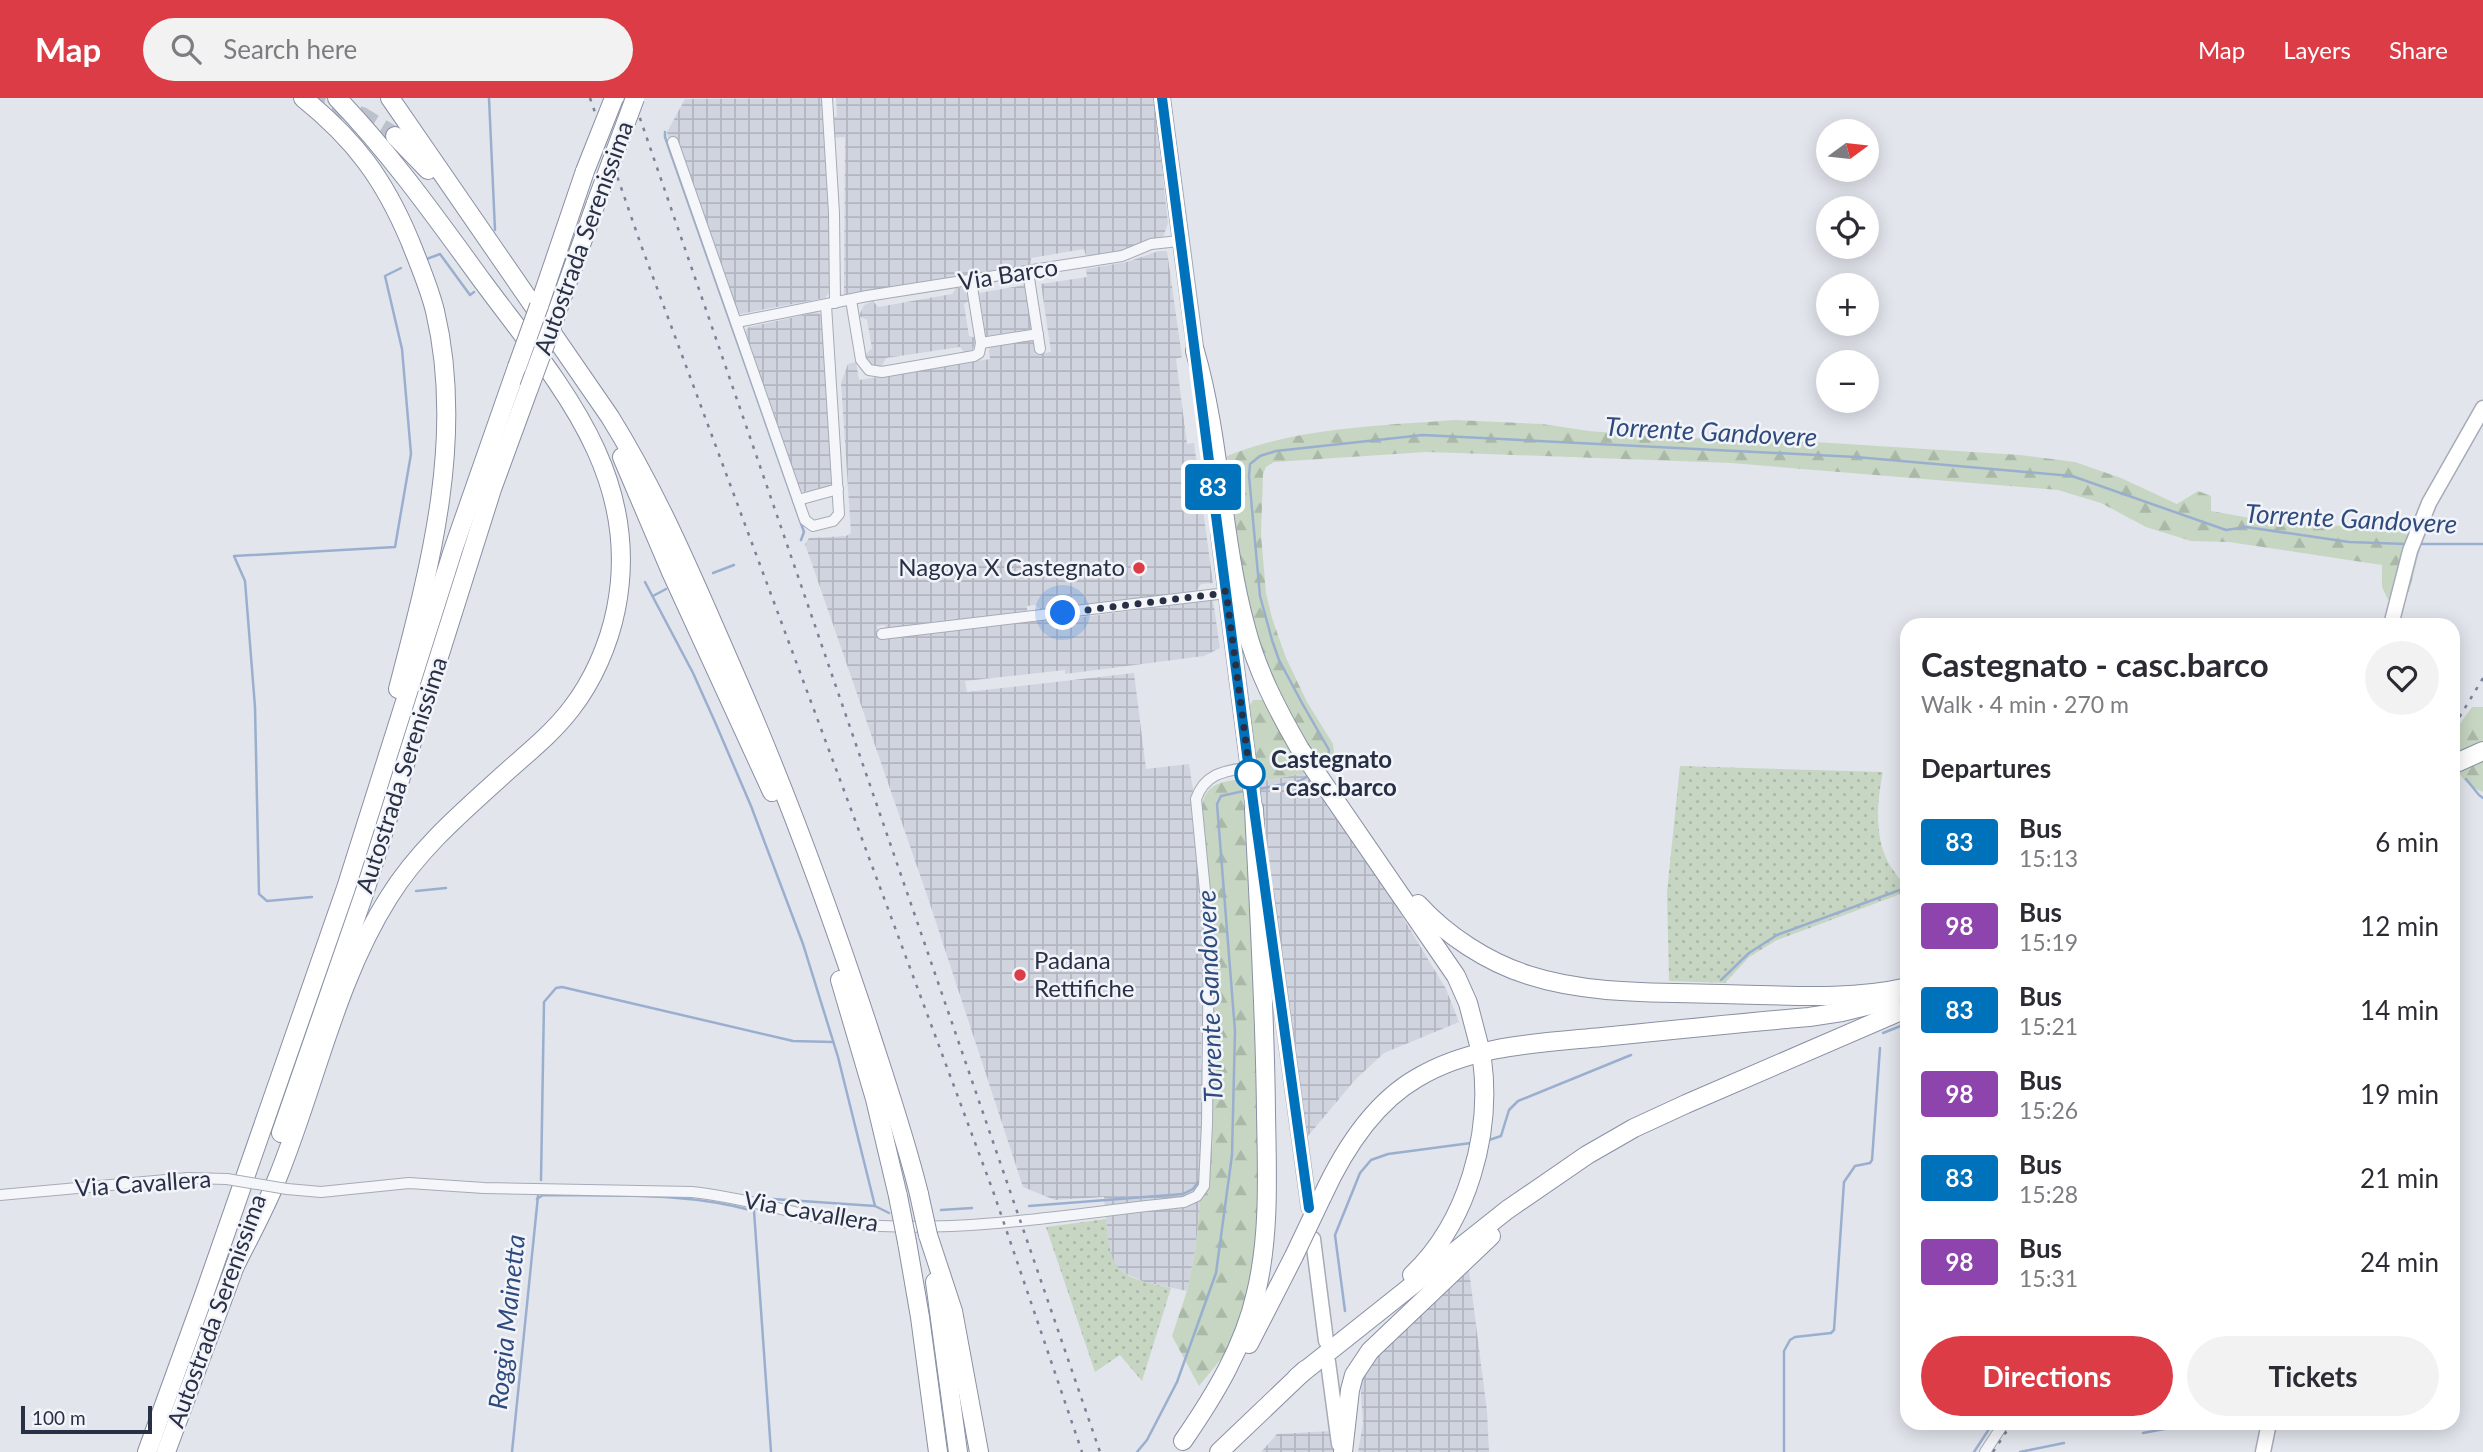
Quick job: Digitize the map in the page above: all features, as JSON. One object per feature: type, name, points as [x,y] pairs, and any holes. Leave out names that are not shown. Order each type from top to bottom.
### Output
[{"type":"highway","points":[[303,98],[353,143],[371,167],[406,231],[429,293],[442,354],[444,383],[442,477],[430,564],[346,888]]},
{"type":"highway","points":[[235,1266],[277,1181],[353,965],[376,918],[401,880],[434,841],[572,708],[606,645],[619,592],[621,539],[615,499],[604,464],[585,427],[424,201],[363,125],[337,98]]},
{"type":"highway","points":[[390,98],[610,417],[643,472],[666,517],[749,706],[809,853],[895,1112],[919,1194],[928,1235],[958,1452]]},
{"type":"highway","name":"Autostrada Serenissima","points":[[147,1452],[346,888],[453,550],[585,171],[614,98]]},
{"type":"highway","name":"Autostrada Serenissima","points":[[166,1452],[235,1266],[364,894],[492,489],[635,98]]},
{"type":"highway","points":[[394,136],[413,153],[436,181],[596,414],[626,466],[671,572],[764,771],[836,966],[863,1056],[907,1242],[937,1447]]},
{"type":"highway","points":[[1195,351],[1208,394],[1230,552],[1246,631],[1282,717],[1319,777],[1450,967],[1468,1003],[1480,1052],[1484,1114],[1479,1145],[1466,1190],[1450,1223],[1428,1257],[1219,1452]]},
{"type":"highway","points":[[2460,761],[2483,751]]},
{"type":"highway","points":[[2460,771],[2483,761]]},
{"type":"highway","points":[[1319,777],[1341,799],[1392,872],[1428,915],[1472,948],[1527,975],[1594,988],[1695,993],[1840,996],[1900,988]]},
{"type":"highway","points":[[1178,1446],[1216,1390],[1246,1328],[1256,1293],[1265,1236],[1266,1042],[1254,809]]},
{"type":"highway","points":[[1178,1446],[1214,1404],[1236,1370],[1294,1256],[1315,1203],[1344,1154],[1371,1117],[1415,1079],[1444,1064],[1512,1047],[1808,1017],[1900,998]]},
{"type":"highway","points":[[1297,1377],[1507,1210],[1587,1155],[1634,1128],[1686,1104],[1900,1011]]},
{"type":"highway","points":[[1342,1452],[1354,1375],[1370,1352],[1498,1230],[1587,1155]]},
{"type":"highway","points":[[928,1235],[956,1322],[979,1452]]},
{"type":"main road","points":[[1162,98],[1254,809],[1315,1203]]},
{"type":"main road","points":[[2393,618],[2410,551],[2429,503],[2483,408]]},
{"type":"main road","points":[[1313,1239],[1326,1341]]},
{"type":"main road","points":[[1328,1362],[1342,1452]]},
{"type":"main road","points":[[2263,1452],[2268,1430]]},
{"type":"street","points":[[673,142],[808,524],[816,526],[833,522],[839,514],[831,304],[834,213],[827,98]]},
{"type":"street","name":"Via Barco","points":[[737,322],[851,300],[1122,256],[1151,244],[1180,241]]},
{"type":"street","points":[[1028,272],[1040,349]]},
{"type":"street","points":[[851,300],[861,360],[873,372],[979,353],[981,343],[971,281]]},
{"type":"street","points":[[981,343],[1038,334]]},
{"type":"street","points":[[798,500],[838,489]]},
{"type":"street","points":[[882,634],[1226,591]]},
{"type":"street","points":[[1193,784],[1204,783],[1217,773],[1249,767]]},
{"type":"street","name":"Via Cavallera","points":[[0,1195],[188,1178],[227,1179],[321,1192],[409,1183],[484,1188],[692,1192],[881,1226],[961,1226],[1042,1220],[1184,1202],[1196,1196],[1203,1186],[1206,1148],[1209,932],[1195,808],[1199,790],[1204,783]]},
{"type":"street","points":[[1985,1452],[1999,1430]]},
{"type":"shaded area","points":[[822,98],[830,213],[830,291],[825,298],[737,313],[669,143],[667,132],[685,99]]},
{"type":"shaded area","points":[[836,98],[1154,98],[1168,223],[1163,237],[1122,251],[1086,256],[1084,249],[1031,258],[1031,264],[844,295],[845,137],[833,138],[832,118],[837,116]]},
{"type":"shaded area","points":[[1159,251],[1167,251],[1182,357],[1176,359],[1187,444],[1194,443],[1213,583],[1201,584],[1196,592],[1043,611],[1035,605],[1027,606],[1027,611],[886,629],[885,625],[877,626],[879,638],[1060,620],[1213,600],[1220,648],[1204,656],[1065,674],[1065,670],[965,681],[967,692],[1134,673],[1146,769],[1189,764],[1193,789],[1191,810],[1204,928],[1201,1068],[1212,1019],[1212,1164],[1202,1177],[1196,1246],[1187,1291],[1144,1282],[1124,1273],[1114,1264],[1109,1255],[1104,1197],[1055,1200],[1023,1187],[929,901],[805,544],[809,538],[846,536],[851,533],[841,383],[848,364],[856,362],[859,380],[990,359],[991,347],[1033,340],[1036,354],[1051,352],[1041,284],[1087,277],[1086,269],[1127,262]]},
{"type":"shaded area","points":[[1025,285],[1032,329],[986,336],[979,293]]},
{"type":"shaded area","points":[[956,288],[962,288],[970,300],[964,304],[969,336],[976,338],[973,349],[965,353],[960,347],[886,358],[882,366],[876,367],[869,363],[865,355],[872,348],[867,320],[859,316],[864,305],[873,301],[878,307],[952,294]]},
{"type":"shaded area","points":[[817,312],[822,316],[833,482],[829,486],[804,492],[797,489],[744,333],[749,327]]},
{"type":"shaded area","points":[[1306,773],[1376,873],[1446,989],[1459,1022],[1384,1053],[1355,1080],[1302,1143],[1292,1080],[1258,782]]},
{"type":"shaded area","points":[[1469,1270],[1487,1411],[1489,1452],[1358,1452],[1363,1423],[1360,1379],[1363,1371],[1435,1294]]},
{"type":"shaded area","points":[[1332,1431],[1335,1452],[1261,1452],[1277,1434]]},
{"type":"green space","points":[[1455,420],[1542,424],[1660,437],[1815,442],[2020,455],[2075,462],[2121,478],[2177,504],[2198,491],[2211,496],[2211,511],[2272,522],[2341,526],[2381,532],[2399,530],[2421,544],[2409,592],[2388,600],[2382,587],[2382,565],[2229,542],[2191,541],[2146,527],[2101,503],[2058,490],[1731,463],[1488,454],[1426,452],[1274,462],[1266,467],[1263,474],[1261,535],[1266,593],[1286,658],[1307,702],[1333,744],[1334,751],[1328,771],[1281,699],[1266,661],[1245,582],[1227,456],[1255,446],[1311,433]]},
{"type":"green space","points":[[1253,700],[1264,700],[1284,740],[1306,773],[1258,782],[1249,707]]},
{"type":"green space","points":[[2472,707],[2483,707],[2483,792],[2468,783],[2460,774],[2460,724]]},
{"type":"green space","points":[[1680,766],[1883,772],[1878,806],[1879,830],[1884,853],[1900,880],[1900,894],[1777,940],[1749,957],[1725,983],[1669,981],[1667,892]]},
{"type":"green space","points":[[1243,779],[1257,962],[1261,1223],[1255,1269],[1238,1338],[1199,1386],[1172,1336],[1187,1291],[1196,1246],[1202,1177],[1212,1164],[1214,935],[1201,812],[1205,795],[1214,786]]},
{"type":"green space","points":[[1106,1219],[1111,1251],[1120,1270],[1139,1280],[1171,1288],[1142,1381],[1120,1355],[1095,1372],[1046,1227]]},
{"type":"waterway","points":[[489,98],[495,230]]},
{"type":"waterway","points":[[665,132],[804,532],[801,540]]},
{"type":"waterway","points":[[424,260],[440,254],[470,295],[474,292]]},
{"type":"waterway","points":[[312,897],[267,901],[259,894],[255,707],[245,581],[234,556],[395,547],[411,454],[402,349],[385,276],[401,268]]},
{"type":"waterway","name":"Torrente Gandovere","points":[[1320,765],[1328,758],[1329,750],[1279,660],[1260,596],[1250,464],[1260,456],[1276,451],[1423,435],[1856,457],[2072,476],[2226,530],[2246,527],[2349,542],[2406,544]]},
{"type":"waterway","name":"Torrente Gandovere","points":[[2420,544],[2483,544]]},
{"type":"waterway","points":[[713,573],[734,565]]},
{"type":"waterway","points":[[645,582],[693,673],[751,806],[803,944],[838,1057],[875,1206],[889,1213]]},
{"type":"waterway","points":[[653,596],[666,589]]},
{"type":"waterway","name":"Torrente Gandovere","points":[[1259,789],[1300,781],[1308,776]]},
{"type":"waterway","points":[[2466,779],[2483,798]]},
{"type":"waterway","name":"Torrente Gandovere","points":[[1137,1452],[1147,1440],[1177,1382],[1216,1273],[1232,1155],[1235,1031],[1217,804],[1221,796],[1244,791]]},
{"type":"waterway","points":[[416,891],[446,888]]},
{"type":"waterway","points":[[1721,980],[1749,953],[1777,935],[1900,890]]},
{"type":"waterway","points":[[541,1180],[544,1002],[556,988],[562,987],[793,1041],[833,1042]]},
{"type":"waterway","points":[[1883,1033],[1900,1026]]},
{"type":"waterway","points":[[1784,1452],[1784,1351],[1795,1337],[1831,1333],[1834,1330],[1844,1182],[1855,1166],[1870,1163],[1872,1160],[1880,1048]]},
{"type":"waterway","points":[[1489,1140],[1501,1136],[1509,1110],[1518,1101],[1631,1055]]},
{"type":"waterway","points":[[1345,1311],[1335,1235],[1360,1173],[1371,1160],[1388,1154],[1471,1143]]},
{"type":"waterway","points":[[1029,1206],[1183,1194],[1193,1189],[1198,1182]]},
{"type":"waterway","points":[[537,1199],[543,1195],[649,1196],[702,1201],[754,1211],[771,1452]]},
{"type":"waterway","name":"Roggia Mainetta","points":[[512,1452],[538,1196]]},
{"type":"waterway","points":[[773,1199],[875,1206]]},
{"type":"waterway","points":[[941,1210],[972,1208]]},
{"type":"waterway","points":[[1974,1452],[1988,1430]]},
{"type":"waterway","points":[[2143,1433],[2159,1430]]},
{"type":"waterway","points":[[2020,1452],[2064,1443]]},
{"type":"tunnel","points":[[307,98],[362,116],[395,136]]},
{"type":"railway","points":[[590,98],[641,245],[993,1191],[1082,1452]]},
{"type":"railway","points":[[633,98],[1100,1452]]},
{"type":"railway","points":[[2460,716],[2483,678]]},
{"type":"railway","points":[[1993,1452],[2007,1430]]},
{"type":"bus line","name":"83","points":[[1162,98],[1254,809],[1309,1208]]},
{"type":"place","name":"Nagoya X Castegnato","points":[[1139,568]]},
{"type":"place","name":"Castegnato - casc.barco","points":[[1250,774]]},
{"type":"place","name":"Padana Rettifiche","points":[[1020,975]]},
{"type":"route","points":[[1063,613],[1226,591],[1250,774]]}]
